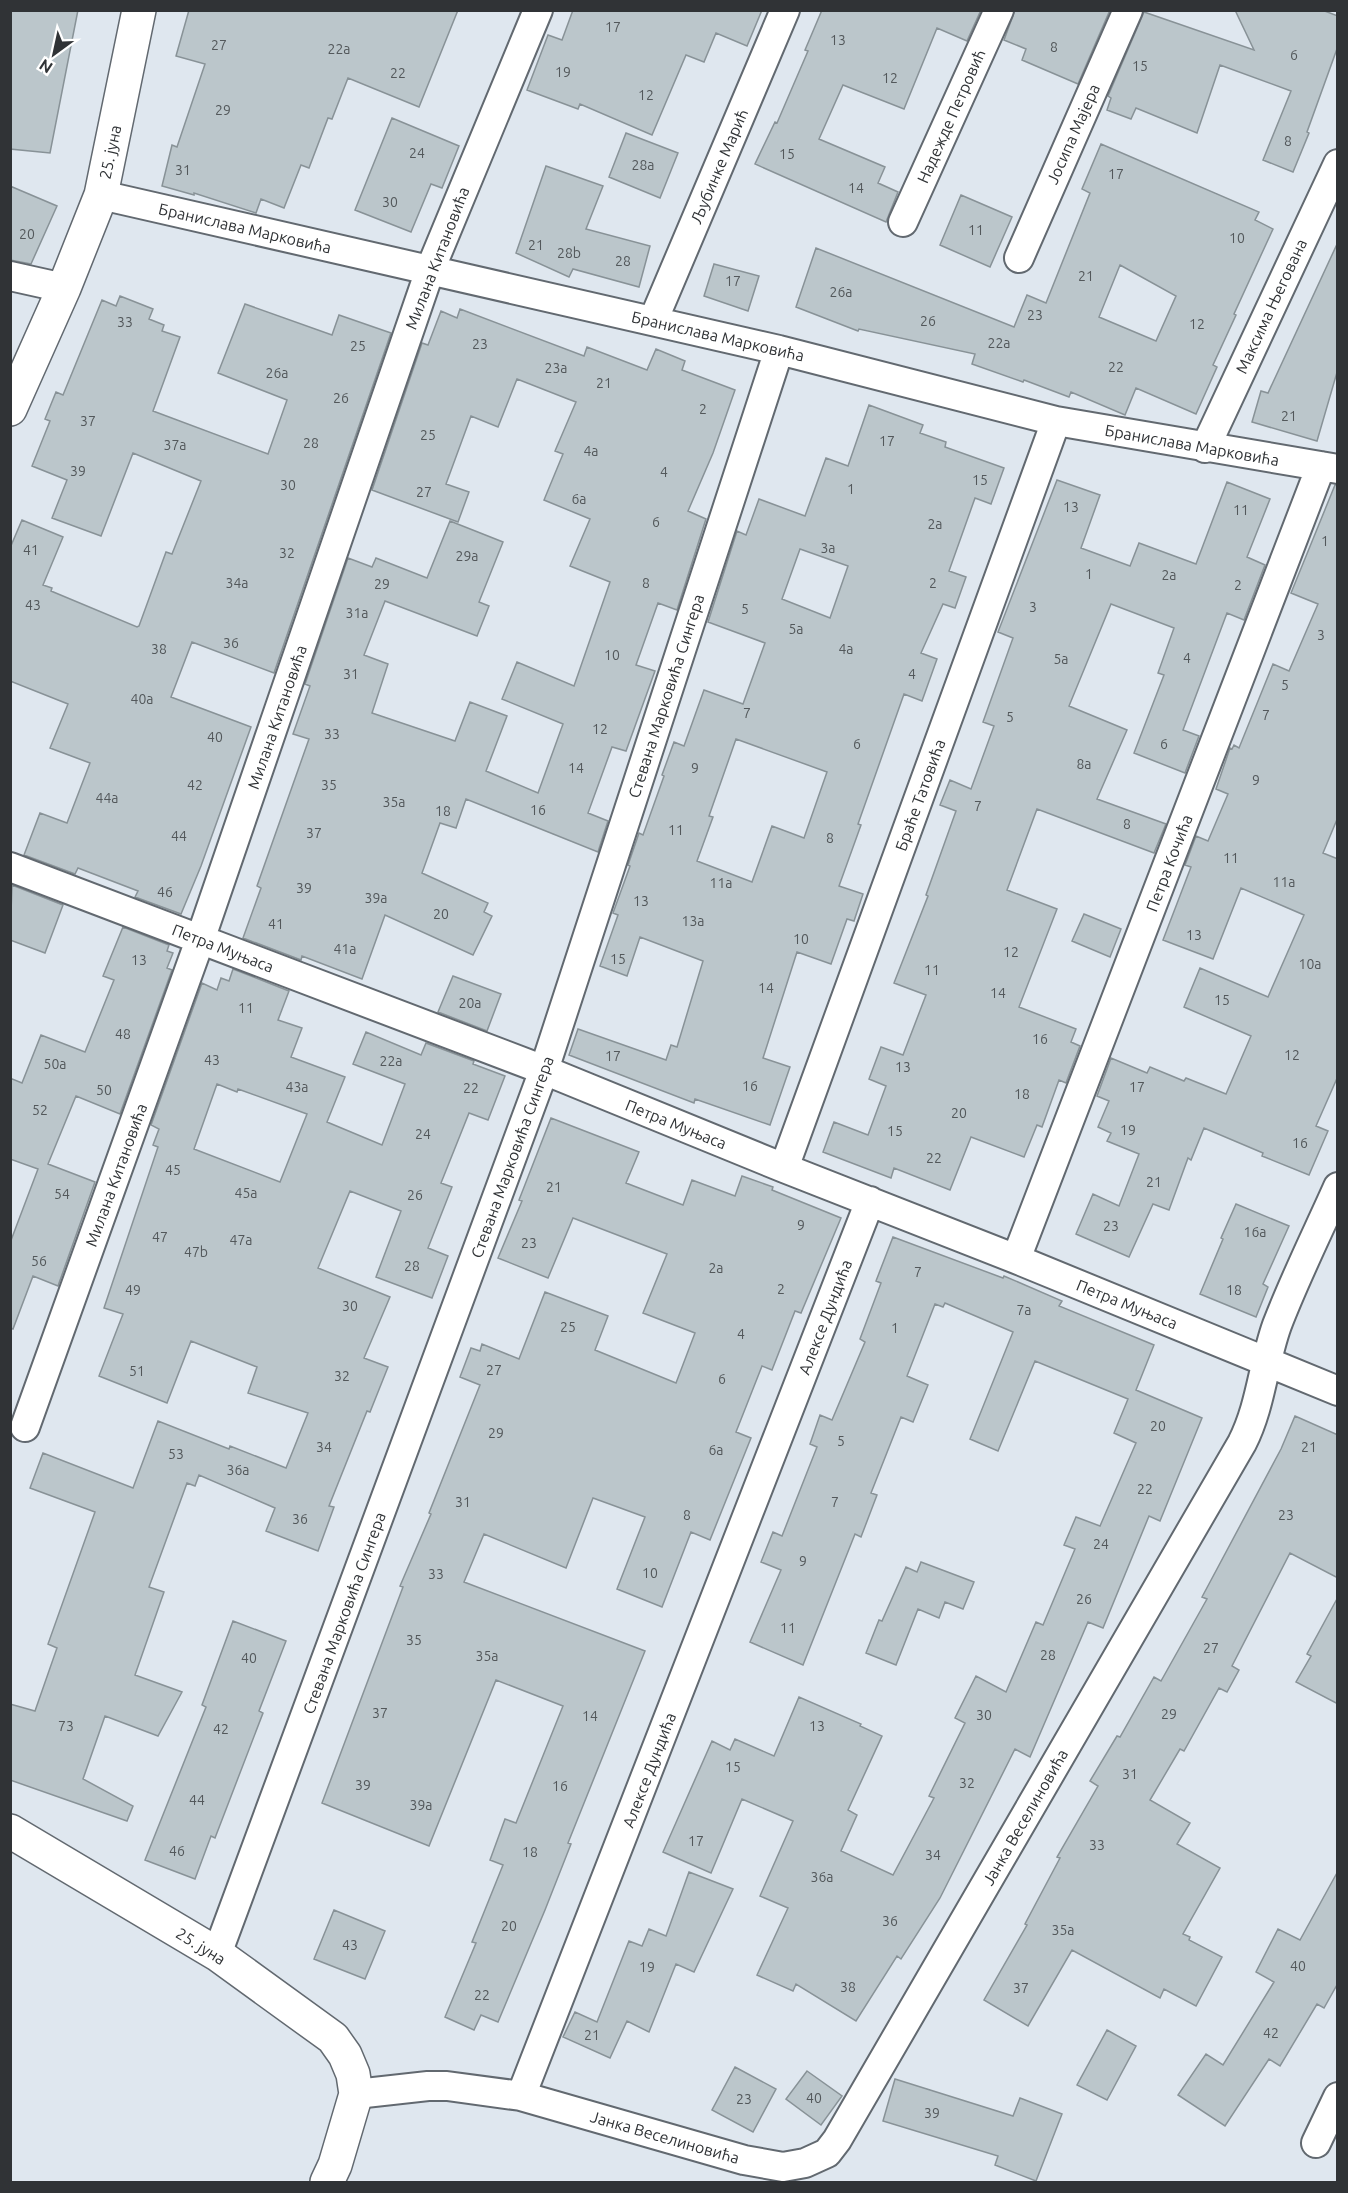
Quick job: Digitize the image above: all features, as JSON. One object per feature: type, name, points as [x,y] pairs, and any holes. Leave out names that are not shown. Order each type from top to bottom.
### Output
[{"type":"street","name":"25. јуна","points":[[10,409],[64,288],[101,195],[139,10]]},
{"type":"street","name":"Милана Китановића","points":[[25,1427],[200,940],[430,270],[538,10]]},
{"type":"street","name":"Љубинке Марић","points":[[653,321],[785,10]]},
{"type":"street","name":"Надежде Петровић","points":[[903,222],[999,10]]},
{"type":"street","name":"Јосипа Мајера","points":[[1018,258],[1128,10]]},
{"type":"street","name":"Максима Његована","points":[[1205,448],[1338,164]]},
{"type":"street","name":"Бранислава Марковића","points":[[101,195],[779,350],[1056,421],[1329,468]]},
{"type":"street","points":[[10,276],[64,288]]},
{"type":"street","name":"Стевана Марковића Сингера","points":[[217,1954],[544,1070],[779,350]]},
{"type":"street","name":"Браће Татовића","points":[[784,1168],[1056,421]]},
{"type":"street","name":"Петра Кочића","points":[[1016,1259],[1329,468]]},
{"type":"street","name":"Петра Муњаса","points":[[10,867],[544,1070],[1338,1391]]},
{"type":"street","name":"Јанка Веселиновића","points":[[521,2096],[744,2160],[783,2167],[805,2163],[827,2153],[837,2140],[1242,1443],[1252,1422],[1266,1361],[1278,1324],[1338,1187]]},
{"type":"street","name":"Алексе Дундића","points":[[521,2096],[870,1201]]},
{"type":"street","name":"25. јуна","points":[[10,1831],[217,1954],[333,2038],[345,2055],[352,2073],[356,2094]]},
{"type":"street","points":[[327,2182],[356,2094],[437,2086],[521,2096]]},
{"type":"street","points":[[1316,2143],[1338,2097]]},
{"type":"building","points":[[10,10],[78,10],[50,153],[10,149]]},
{"type":"building","points":[[189,10],[458,10],[419,107],[348,78],[332,119],[328,118],[309,168],[301,165],[284,208],[261,199],[256,213],[194,193],[194,195],[162,186],[172,145],[177,147],[205,64],[176,56]]},
{"type":"building","points":[[573,10],[762,10],[747,46],[716,33],[704,62],[686,55],[652,135],[580,104],[578,109],[527,90],[548,35],[562,40]]},
{"type":"building","points":[[822,10],[981,10],[967,41],[937,28],[904,109],[843,85],[819,139],[885,167],[878,183],[898,192],[886,222],[755,164],[775,122],[777,123],[808,51],[805,50]]},
{"type":"building","points":[[1015,10],[1110,10],[1078,84],[1022,60],[1026,49],[1004,40]]},
{"type":"building","points":[[1235,10],[1322,10],[1338,16],[1338,46],[1307,132],[1309,133],[1293,172],[1263,160],[1291,91],[1220,65],[1197,133],[1136,108],[1131,119],[1107,110],[1111,98],[1108,96],[1144,12],[1254,50]]},
{"type":"building","points":[[392,118],[459,146],[442,188],[431,184],[411,232],[355,210]]},
{"type":"building","points":[[626,133],[678,153],[660,198],[609,177]]},
{"type":"building","points":[[1101,144],[1259,212],[1255,220],[1273,229],[1234,314],[1236,315],[1213,365],[1217,367],[1196,414],[1136,388],[1125,415],[1071,392],[1069,397],[972,364],[975,354],[859,329],[858,331],[796,307],[816,248],[1014,327],[1027,295],[1046,303],[1090,193],[1082,189]],"holes":[[[1120,265],[1176,296],[1156,341],[1099,317]]]},
{"type":"building","points":[[546,166],[603,186],[586,229],[650,246],[639,287],[573,269],[569,277],[516,253]]},
{"type":"building","points":[[10,186],[57,206],[31,264],[10,260]]},
{"type":"building","points":[[961,195],[1012,217],[990,267],[940,245]]},
{"type":"building","points":[[1338,242],[1338,369],[1317,441],[1252,422],[1261,391],[1268,393]]},
{"type":"building","points":[[714,264],[759,276],[748,311],[704,296]]},
{"type":"building","points":[[120,296],[153,309],[149,319],[164,325],[162,331],[180,337],[153,411],[268,454],[287,400],[218,373],[245,304],[332,335],[339,315],[391,333],[274,673],[192,642],[171,697],[251,727],[201,866],[181,914],[135,897],[138,891],[78,868],[75,874],[24,855],[40,813],[67,823],[90,763],[50,748],[68,704],[10,681],[10,548],[22,520],[63,537],[43,585],[52,588],[51,591],[137,627],[166,552],[172,554],[201,481],[133,453],[101,536],[52,518],[67,480],[32,466],[50,421],[45,419],[56,392],[63,395],[102,300],[116,306]]},
{"type":"building","points":[[460,309],[584,356],[587,347],[647,370],[656,349],[685,361],[682,370],[735,390],[713,453],[688,511],[706,519],[677,610],[658,603],[636,665],[655,671],[626,751],[612,747],[588,813],[608,821],[598,852],[466,799],[456,828],[440,823],[422,873],[488,903],[484,912],[492,916],[473,955],[385,915],[362,979],[302,956],[301,960],[243,938],[261,888],[257,886],[309,739],[293,734],[310,686],[305,684],[348,558],[372,567],[376,558],[427,578],[450,521],[503,542],[479,602],[489,606],[477,636],[385,601],[364,655],[388,664],[372,713],[455,741],[470,702],[507,716],[486,771],[538,793],[563,724],[502,699],[517,662],[574,686],[610,582],[570,566],[590,519],[544,500],[563,454],[555,451],[576,402],[517,379],[498,427],[471,416],[446,484],[469,492],[458,522],[372,490],[422,343],[428,345],[441,311],[457,318]]},
{"type":"building","points":[[869,405],[923,425],[920,433],[946,442],[945,447],[1004,468],[991,504],[975,498],[949,571],[966,577],[955,608],[943,604],[921,653],[937,659],[922,701],[904,694],[858,824],[861,825],[839,886],[863,894],[854,921],[847,919],[831,964],[797,952],[763,1058],[790,1067],[770,1125],[695,1099],[694,1103],[569,1055],[578,1029],[666,1060],[671,1045],[677,1047],[703,961],[640,937],[627,976],[600,966],[618,915],[613,913],[639,833],[643,835],[674,742],[684,746],[704,690],[743,704],[765,643],[708,622],[737,531],[746,535],[759,499],[805,516],[826,458],[848,466]],"holes":[[[800,549],[848,566],[830,618],[782,599]],[[736,739],[827,772],[804,838],[772,826],[752,882],[697,861],[713,817],[709,816]]]},
{"type":"building","points":[[1057,480],[1100,495],[1081,548],[1130,566],[1139,543],[1196,564],[1227,482],[1270,499],[1247,557],[1265,565],[1244,620],[1227,613],[1183,730],[1199,736],[1185,773],[1134,753],[1164,675],[1158,673],[1174,628],[1111,604],[1069,706],[1127,730],[1097,799],[1166,824],[1154,853],[1037,809],[1007,890],[1057,909],[1019,1007],[1076,1029],[1071,1042],[1080,1046],[1066,1083],[1059,1080],[1042,1127],[1037,1125],[1024,1157],[971,1137],[950,1190],[894,1168],[891,1178],[823,1152],[834,1122],[868,1135],[886,1086],[869,1079],[881,1047],[903,1055],[926,995],[894,983],[928,896],[926,895],[956,811],[940,805],[950,780],[971,789],[994,726],[983,722],[1013,638],[998,632]]},
{"type":"building","points":[[1335,485],[1338,485],[1338,817],[1323,853],[1338,859],[1338,1076],[1316,1126],[1328,1131],[1309,1175],[1262,1156],[1263,1153],[1204,1128],[1191,1160],[1188,1158],[1169,1210],[1153,1204],[1129,1257],[1076,1234],[1093,1194],[1119,1206],[1139,1154],[1107,1141],[1111,1133],[1098,1127],[1109,1101],[1097,1096],[1111,1058],[1147,1073],[1150,1067],[1184,1081],[1186,1078],[1226,1094],[1251,1036],[1184,1007],[1200,968],[1268,997],[1304,915],[1241,888],[1213,959],[1163,940],[1191,867],[1185,865],[1196,836],[1208,841],[1228,794],[1216,789],[1230,748],[1232,749],[1234,745],[1239,748],[1273,664],[1289,671],[1318,604],[1291,593]]},
{"type":"building","points":[[12,885],[63,905],[45,953],[10,940]]},
{"type":"building","points":[[1084,914],[1121,929],[1110,957],[1072,941]]},
{"type":"building","points":[[123,927],[169,945],[167,951],[173,953],[167,968],[172,970],[120,1114],[76,1096],[48,1164],[95,1182],[58,1286],[33,1276],[13,1329],[10,1328],[10,1243],[38,1169],[10,1159],[10,1078],[22,1083],[41,1035],[85,1052],[114,980],[103,976]]},
{"type":"building","points":[[233,969],[289,991],[278,1020],[302,1028],[291,1057],[345,1077],[327,1122],[382,1145],[405,1084],[353,1064],[366,1032],[421,1055],[426,1043],[474,1061],[473,1064],[505,1076],[488,1120],[469,1113],[441,1183],[452,1187],[428,1248],[448,1256],[432,1298],[376,1277],[401,1211],[350,1191],[318,1268],[390,1297],[364,1358],[388,1367],[370,1412],[367,1411],[329,1506],[334,1507],[318,1551],[266,1531],[275,1508],[199,1475],[195,1486],[187,1483],[149,1587],[164,1592],[135,1675],[182,1692],[158,1736],[105,1716],[83,1779],[133,1806],[127,1821],[10,1780],[10,1704],[35,1711],[57,1648],[48,1644],[95,1512],[30,1488],[43,1453],[133,1488],[158,1421],[229,1449],[230,1446],[286,1468],[308,1413],[248,1393],[257,1367],[191,1341],[167,1403],[99,1376],[123,1314],[104,1308],[158,1147],[153,1145],[159,1129],[151,1125],[202,983],[217,990],[221,978],[229,981]],"holes":[[[217,1084],[237,1092],[238,1089],[307,1114],[280,1182],[194,1149]]]},
{"type":"building","points":[[453,976],[501,994],[487,1031],[438,1012]]},
{"type":"building","points":[[551,1118],[639,1152],[626,1183],[683,1205],[692,1180],[735,1196],[742,1176],[773,1187],[772,1190],[841,1218],[801,1313],[795,1311],[772,1370],[762,1366],[736,1432],[751,1438],[710,1540],[691,1532],[662,1607],[617,1589],[645,1517],[593,1498],[566,1568],[484,1534],[464,1582],[645,1651],[568,1843],[571,1844],[545,1910],[498,2022],[481,2015],[474,2030],[445,2017],[476,1943],[472,1942],[503,1865],[490,1860],[505,1819],[516,1823],[563,1706],[496,1680],[429,1846],[322,1803],[403,1587],[400,1586],[431,1514],[429,1513],[480,1385],[460,1377],[471,1348],[480,1351],[482,1344],[519,1359],[545,1292],[608,1316],[595,1350],[676,1383],[695,1333],[643,1313],[667,1254],[573,1218],[548,1278],[498,1258],[522,1201],[519,1200]]},
{"type":"building","points":[[1236,1204],[1289,1226],[1263,1284],[1268,1287],[1256,1317],[1200,1294]]},
{"type":"building","points":[[893,1237],[1003,1278],[1004,1276],[1062,1301],[1059,1306],[1154,1345],[1136,1390],[1202,1418],[1160,1521],[1149,1516],[1103,1628],[1088,1622],[1030,1757],[1015,1749],[940,1898],[901,1959],[897,1956],[856,2021],[796,1984],[793,1991],[757,1975],[788,1908],[760,1896],[793,1821],[742,1799],[711,1873],[663,1852],[712,1741],[730,1750],[735,1739],[774,1756],[799,1697],[861,1724],[860,1726],[882,1736],[848,1810],[857,1815],[841,1851],[893,1875],[934,1798],[929,1796],[965,1723],[955,1718],[976,1676],[1006,1692],[1036,1622],[1043,1625],[1075,1549],[1064,1545],[1076,1517],[1100,1526],[1136,1443],[1114,1433],[1128,1399],[1035,1361],[998,1451],[970,1439],[1013,1332],[945,1303],[943,1307],[935,1304],[907,1376],[928,1385],[913,1422],[901,1417],[871,1493],[877,1495],[861,1537],[855,1534],[803,1665],[750,1642],[781,1570],[761,1562],[773,1532],[782,1536],[817,1447],[810,1444],[820,1415],[832,1420],[865,1342],[860,1339],[881,1283],[876,1281]]},
{"type":"building","points":[[1295,1416],[1338,1435],[1338,1578],[1290,1553],[1232,1666],[1239,1670],[1227,1692],[1219,1688],[1184,1751],[1180,1749],[1150,1800],[1190,1823],[1177,1844],[1220,1868],[1183,1934],[1190,1937],[1189,1940],[1222,1957],[1196,2006],[1164,1989],[1160,1998],[1072,1950],[1028,2026],[984,2000],[1027,1925],[1025,1924],[1060,1858],[1057,1857],[1098,1786],[1090,1781],[1117,1736],[1120,1737],[1154,1677],[1161,1681],[1207,1599],[1202,1597],[1281,1449]]},
{"type":"building","points":[[921,1562],[974,1582],[963,1609],[945,1602],[939,1618],[918,1609],[896,1665],[866,1653],[879,1620],[882,1621],[906,1567],[917,1572]]},
{"type":"building","points":[[1338,1597],[1338,1704],[1296,1682],[1311,1656],[1307,1654]]},
{"type":"building","points":[[233,1621],[286,1641],[259,1711],[263,1713],[215,1838],[211,1836],[195,1879],[145,1860],[206,1707],[202,1705]]},
{"type":"building","points":[[1338,1871],[1338,1983],[1324,2008],[1317,2004],[1280,2066],[1269,2059],[1225,2126],[1178,2095],[1206,2054],[1223,2065],[1274,1982],[1256,1972],[1278,1929],[1300,1940]]},
{"type":"building","points":[[689,1872],[733,1889],[694,1972],[676,1964],[649,2032],[627,2021],[610,2058],[563,2037],[575,2012],[597,2022],[629,1941],[642,1946],[649,1929],[666,1936]]},
{"type":"building","points":[[334,1910],[385,1931],[365,1979],[314,1959]]},
{"type":"building","points":[[1107,2030],[1136,2046],[1107,2100],[1077,2085]]},
{"type":"building","points":[[735,2067],[776,2089],[753,2132],[712,2110]]},
{"type":"building","points":[[807,2071],[842,2096],[821,2125],[786,2099]]},
{"type":"building","points":[[895,2079],[1013,2116],[1020,2098],[1062,2114],[1036,2181],[995,2165],[998,2156],[883,2121]]}]
